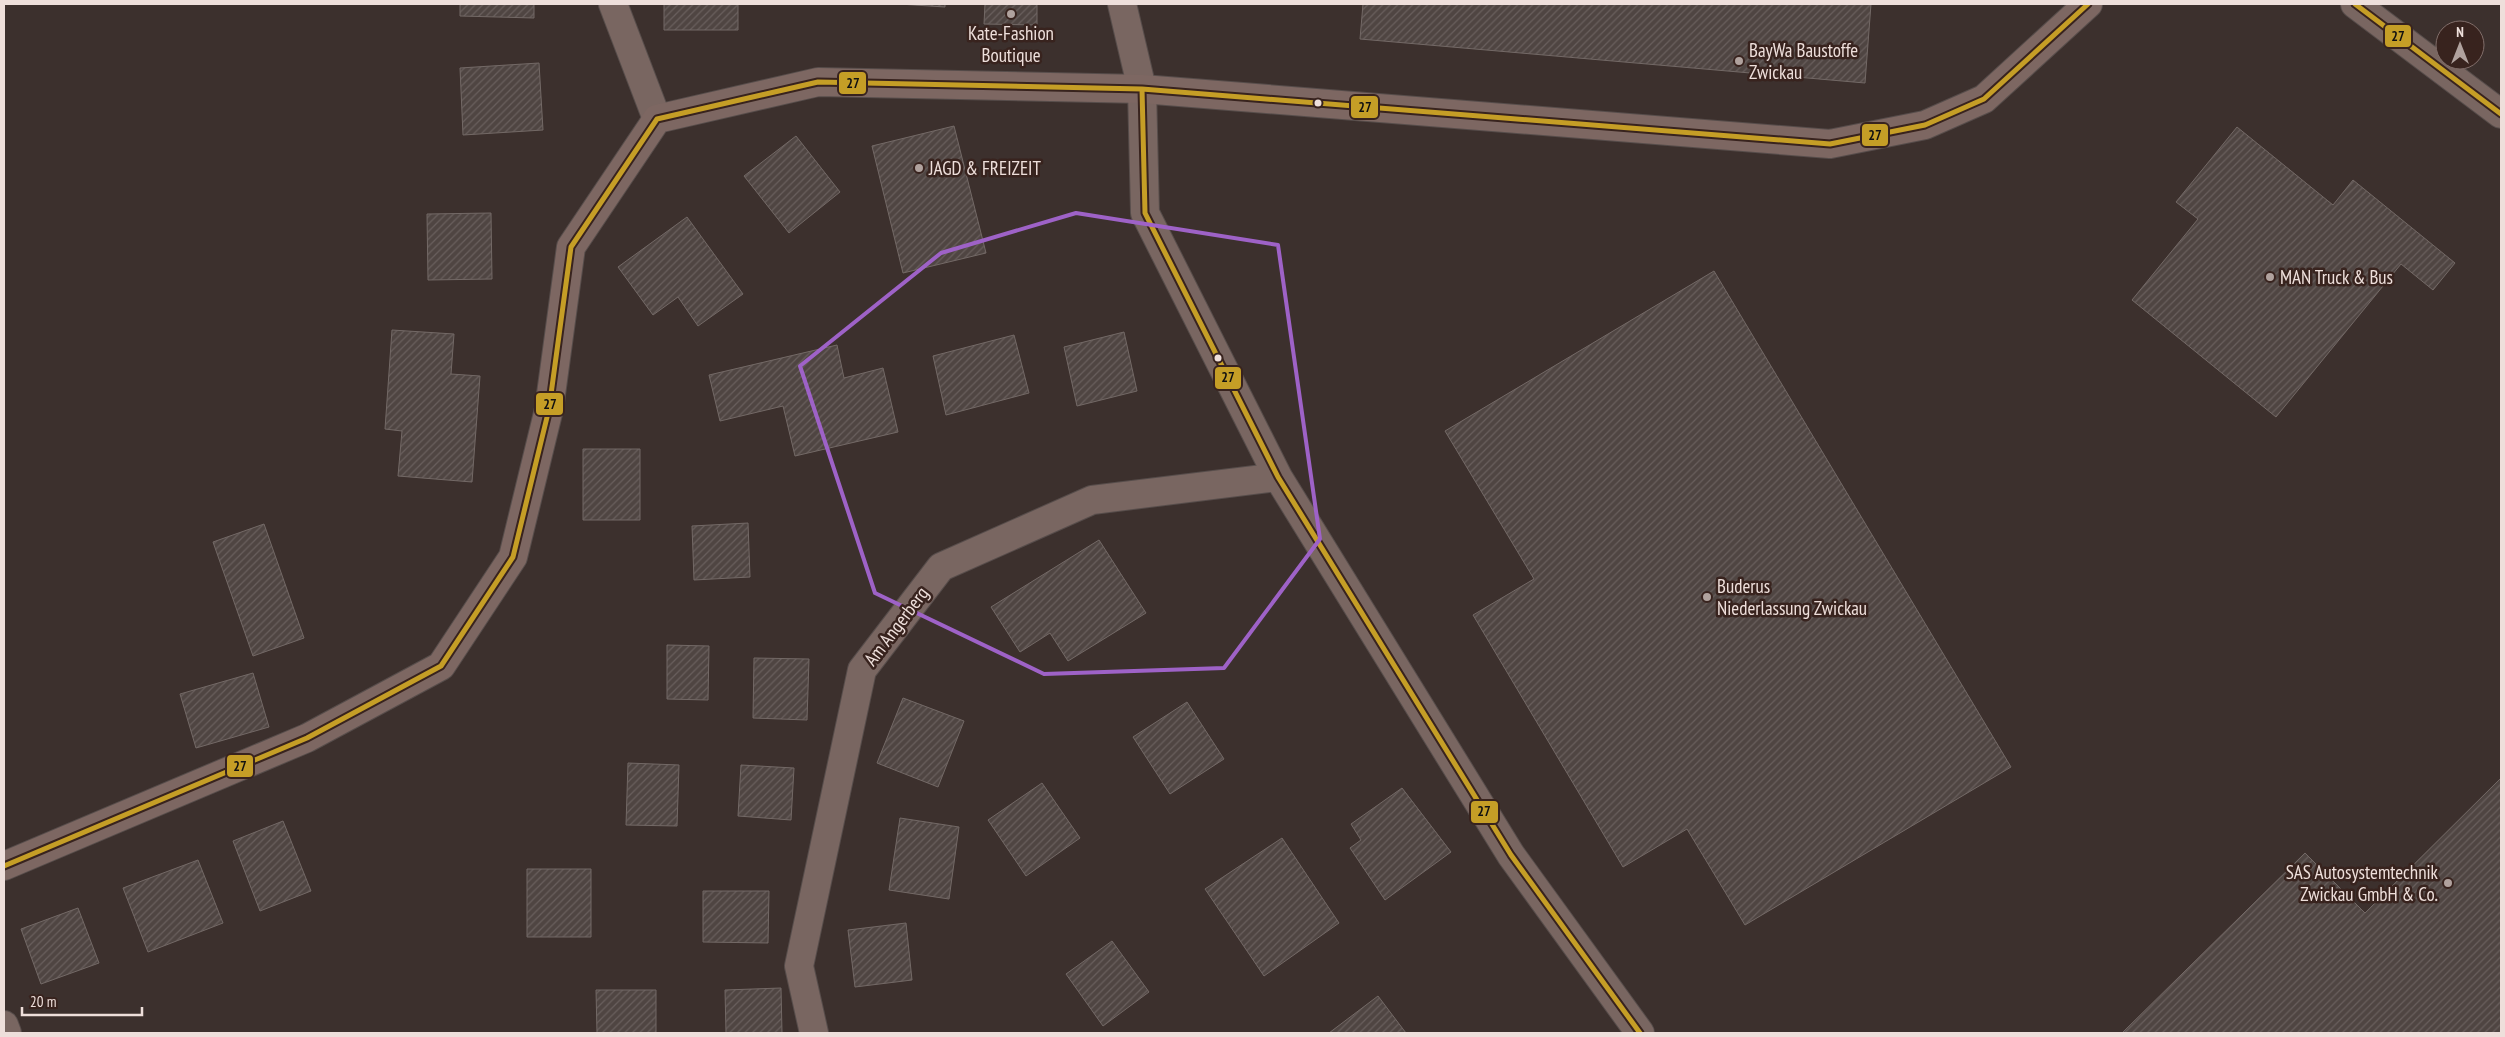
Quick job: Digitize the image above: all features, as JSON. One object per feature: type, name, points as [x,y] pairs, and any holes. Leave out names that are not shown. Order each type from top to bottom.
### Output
[{"type":"street","points":[[613,4],[657,119]]},
{"type":"street","points":[[1122,4],[1142,89],[1145,214],[1278,477],[1511,855],[1640,1033]]},
{"type":"street","points":[[4,866],[307,738],[441,666],[513,558],[549,409],[571,247],[657,119],[818,82],[1142,89],[1830,144],[1925,125],[1984,99],[2088,4]]},
{"type":"street","points":[[2355,4],[2501,114]]},
{"type":"street","name":"Am Angerberg","points":[[814,1033],[799,966],[862,670],[940,568],[1092,500],[1278,477]]},
{"type":"street","points":[[4,1025],[7,1033]]},
{"type":"highlighted area","points":[[1076,213],[1278,245],[1320,539],[1224,668],[1044,674],[875,593],[800,366],[941,253]]},
{"type":"building","points":[[460,4],[534,4],[534,18],[460,16]]},
{"type":"building","points":[[664,4],[738,4],[738,30],[664,30]]},
{"type":"building","points":[[899,4],[945,4],[945,7]]},
{"type":"building","name":"Kate-Fashion Boutique","points":[[985,4],[1037,4],[1037,25],[984,24]]},
{"type":"building","name":"BayWa Baustoffe Zwickau","points":[[1363,4],[1871,4],[1865,83],[1360,39]]},
{"type":"building","points":[[539,63],[543,130],[463,135],[460,68]]},
{"type":"building","points":[[954,126],[986,253],[903,273],[872,146]]},
{"type":"building","name":"MAN Truck & Bus","points":[[2237,127],[2333,205],[2353,180],[2455,263],[2433,290],[2401,264],[2276,417],[2132,300],[2198,219],[2176,202]]},
{"type":"building","points":[[796,136],[840,192],[789,233],[744,176]]},
{"type":"building","points":[[491,213],[492,279],[428,280],[427,214]]},
{"type":"building","points":[[687,217],[743,294],[698,326],[678,297],[653,315],[618,267]]},
{"type":"building","name":"Buderus Niederlassung Zwickau","points":[[1714,271],[2011,767],[1745,925],[1687,829],[1623,867],[1473,615],[1534,579],[1445,431]]},
{"type":"building","points":[[392,330],[454,334],[451,374],[480,376],[472,482],[398,476],[402,431],[385,429]]},
{"type":"building","points":[[1124,332],[1137,391],[1077,406],[1064,347]]},
{"type":"building","points":[[1014,335],[1029,393],[946,415],[933,356]]},
{"type":"building","points":[[837,345],[844,378],[883,368],[898,432],[795,456],[783,406],[720,421],[709,375]]},
{"type":"building","points":[[583,449],[640,449],[640,520],[583,520]]},
{"type":"building","points":[[748,523],[750,577],[694,580],[692,526]]},
{"type":"building","points":[[264,524],[304,638],[253,656],[213,542]]},
{"type":"building","points":[[1099,540],[1146,613],[1068,661],[1050,633],[1020,652],[991,607]]},
{"type":"building","points":[[667,645],[709,646],[708,700],[667,699]]},
{"type":"building","points":[[754,658],[809,659],[807,720],[753,718]]},
{"type":"building","points":[[253,673],[269,727],[196,748],[180,694]]},
{"type":"building","points":[[903,698],[964,721],[938,787],[877,763]]},
{"type":"building","points":[[1187,702],[1224,759],[1170,794],[1133,737]]},
{"type":"building","points":[[628,763],[679,765],[677,826],[626,825]]},
{"type":"building","points":[[741,765],[794,768],[791,820],[738,816]]},
{"type":"building","name":"SAS Autosystemtechnik Zwickau GmbH & Co.","points":[[2501,778],[2501,1033],[2122,1033],[2305,853],[2365,913]]},
{"type":"building","points":[[1042,783],[1080,838],[1026,876],[988,820]]},
{"type":"building","points":[[1402,788],[1451,852],[1385,900],[1350,848],[1361,840],[1351,824]]},
{"type":"building","points":[[900,818],[959,827],[949,899],[889,890]]},
{"type":"building","points":[[283,821],[311,891],[260,911],[233,841]]},
{"type":"building","points":[[1282,838],[1339,923],[1264,976],[1205,889]]},
{"type":"building","points":[[198,860],[223,923],[148,952],[123,888]]},
{"type":"building","points":[[527,869],[591,869],[591,937],[527,937]]},
{"type":"building","points":[[703,891],[769,891],[768,943],[703,942]]},
{"type":"building","points":[[78,908],[99,963],[41,984],[21,929]]},
{"type":"building","points":[[906,923],[912,980],[855,987],[848,930]]},
{"type":"building","points":[[1112,941],[1149,992],[1103,1026],[1066,974]]},
{"type":"building","points":[[781,988],[782,1033],[726,1033],[725,990]]},
{"type":"building","points":[[596,990],[656,990],[656,1033],[597,1033]]},
{"type":"building","points":[[1378,996],[1406,1033],[1329,1033]]},
{"type":"transit line","name":"27","points":[[4,866],[307,738],[441,666],[513,557],[549,409],[571,247],[657,119],[818,82],[1142,89],[1830,144],[1925,125],[1984,99],[2088,4]]},
{"type":"transit line","name":"27","points":[[2355,4],[2501,114]]},
{"type":"transit line","name":"27","points":[[1142,89],[1145,213],[1278,477],[1511,855],[1640,1033]]},
{"type":"place","name":"Kate-Fashion Boutique","points":[[1011,14]]},
{"type":"place","name":"BayWa Baustoffe Zwickau","points":[[1739,61]]},
{"type":"place","name":"JAGD & FREIZEIT","points":[[919,168]]},
{"type":"place","name":"MAN Truck & Bus","points":[[2270,277]]},
{"type":"place","name":"Buderus Niederlassung Zwickau","points":[[1707,597]]},
{"type":"place","name":"SAS Autosystemtechnik Zwickau GmbH & Co.","points":[[2448,883]]}]
